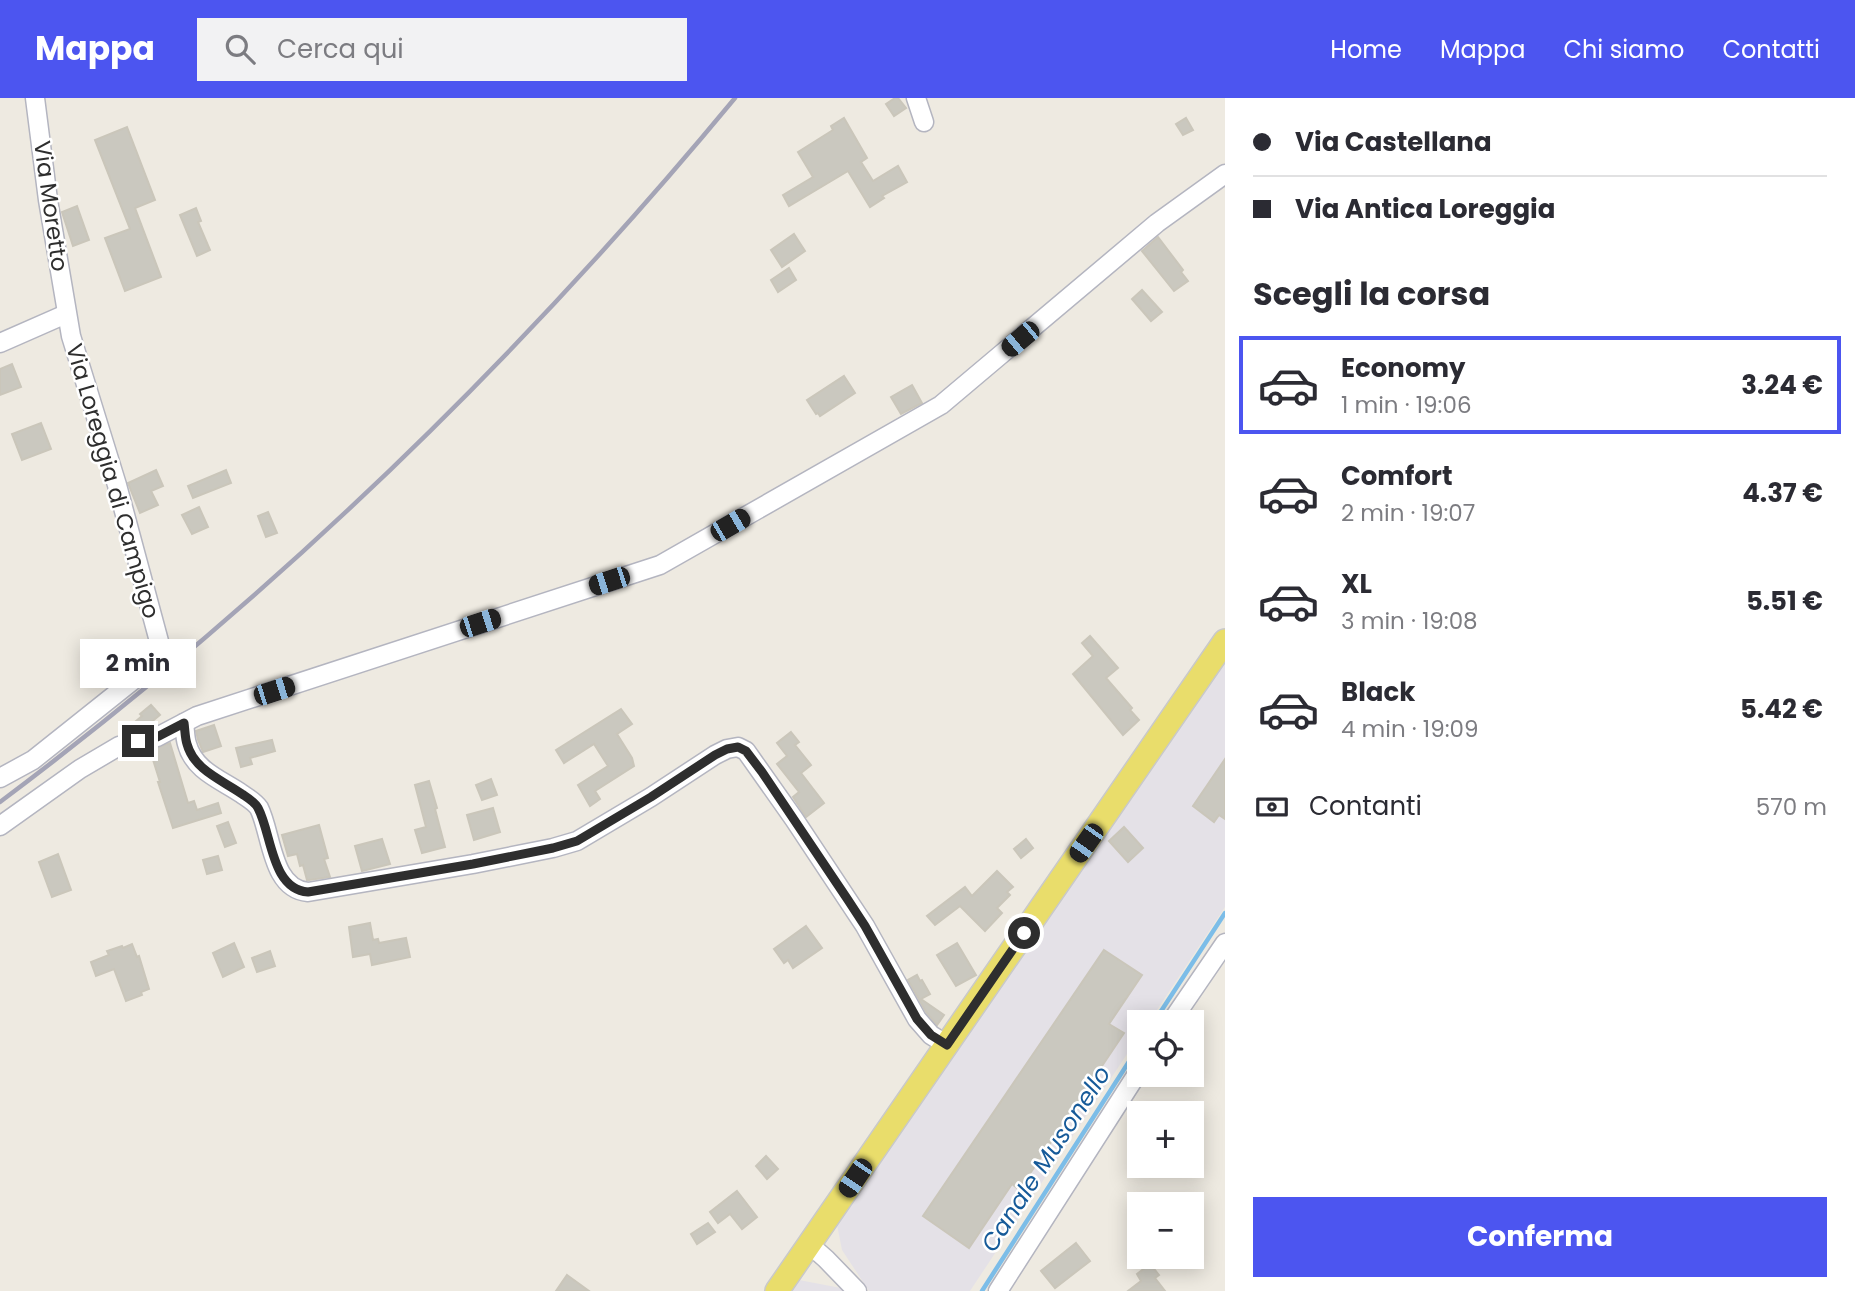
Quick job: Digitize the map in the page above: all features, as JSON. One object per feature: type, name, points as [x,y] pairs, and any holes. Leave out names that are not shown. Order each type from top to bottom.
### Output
[{"type":"main road","points":[[777,1291],[1225,641]]},
{"type":"street","name":"Via Moretto","points":[[35,98],[66,314]]},
{"type":"street","points":[[916,98],[924,122]]},
{"type":"street","points":[[0,826],[80,769],[119,746],[157,737],[197,716],[660,565],[941,405],[1157,223],[1225,174]]},
{"type":"street","points":[[0,343],[66,314]]},
{"type":"street","name":"Via Loreggia di Campigo","points":[[0,778],[33,760],[108,701],[151,666],[160,650],[117,485],[66,314]]},
{"type":"street","points":[[184,723],[187,746],[199,766],[246,796],[258,807],[279,871],[286,881],[299,891],[308,892],[473,864],[577,841],[715,755],[738,747],[746,751],[865,926],[917,1019],[931,1035],[947,1045]]},
{"type":"street","points":[[1179,1010],[1225,943]]},
{"type":"street","points":[[998,1291],[1129,1087]]},
{"type":"street","points":[[809,1244],[858,1291]]},
{"type":"shaded area","points":[[1225,659],[1225,907],[1157,1010],[1127,1010],[1127,1054],[970,1291],[869,1291],[842,1250],[837,1225]]},
{"type":"shaded area","points":[[799,1280],[846,1289],[847,1291],[791,1291]]},
{"type":"building","points":[[895,98],[906,108],[894,116],[886,104]]},
{"type":"building","points":[[844,118],[867,158],[861,162],[873,181],[898,166],[907,182],[882,196],[884,198],[870,207],[848,171],[789,206],[783,195],[813,177],[798,152],[833,130],[831,126]]},
{"type":"building","points":[[1186,118],[1193,130],[1183,135],[1176,124]]},
{"type":"building","points":[[127,127],[155,200],[135,208],[161,277],[125,291],[105,238],[130,229],[95,140]]},
{"type":"building","points":[[77,206],[89,240],[73,246],[62,212]]},
{"type":"building","points":[[196,208],[201,221],[198,222],[210,250],[197,256],[180,215]]},
{"type":"building","points":[[794,234],[805,251],[782,267],[771,250]]},
{"type":"building","points":[[1158,237],[1188,281],[1174,291],[1142,251]]},
{"type":"building","points":[[789,268],[796,280],[778,292],[771,280]]},
{"type":"building","points":[[1142,290],[1162,312],[1151,321],[1132,299]]},
{"type":"building","points":[[12,364],[21,387],[0,395],[0,369]]},
{"type":"building","points":[[844,376],[855,393],[820,416],[816,414],[807,400]]},
{"type":"building","points":[[912,385],[922,403],[901,414],[891,397]]},
{"type":"building","points":[[41,423],[51,449],[22,460],[12,434]]},
{"type":"building","points":[[156,470],[163,486],[151,491],[158,505],[140,513],[128,483]]},
{"type":"building","points":[[226,470],[231,483],[193,498],[188,486]]},
{"type":"building","points":[[199,507],[208,527],[192,534],[182,515]]},
{"type":"building","points":[[268,512],[277,533],[266,537],[258,516]]},
{"type":"building","points":[[1090,636],[1118,668],[1106,678],[1139,720],[1123,735],[1073,674],[1093,656],[1082,643]]},
{"type":"building","points":[[151,705],[160,715],[144,728],[123,732],[142,716],[140,714]]},
{"type":"building","points":[[621,709],[632,724],[617,734],[634,766],[595,791],[600,799],[590,806],[578,785],[608,766],[594,744],[564,763],[556,750]]},
{"type":"building","points":[[214,725],[221,746],[203,752],[196,731]]},
{"type":"building","points":[[791,732],[799,742],[795,745],[811,765],[801,773],[824,803],[806,817],[793,797],[799,792],[777,764],[787,756],[777,743]]},
{"type":"building","points":[[272,740],[275,751],[250,758],[252,764],[241,767],[236,748]]},
{"type":"building","points":[[170,743],[188,803],[194,801],[197,810],[218,803],[221,813],[173,828],[150,750]]},
{"type":"building","points":[[1225,759],[1225,819],[1219,815],[1214,822],[1193,806]]},
{"type":"building","points":[[491,779],[497,795],[482,800],[476,785]]},
{"type":"building","points":[[429,781],[445,847],[422,853],[415,830],[426,827],[415,785]]},
{"type":"building","points":[[493,808],[500,832],[474,840],[467,815]]},
{"type":"building","points":[[228,822],[236,843],[225,847],[217,826]]},
{"type":"building","points":[[319,825],[328,858],[324,859],[330,877],[307,880],[297,854],[288,856],[282,835]]},
{"type":"building","points":[[1124,827],[1143,848],[1128,862],[1109,841]]},
{"type":"building","points":[[382,839],[390,864],[362,871],[355,846]]},
{"type":"building","points":[[1026,839],[1033,848],[1021,858],[1014,849]]},
{"type":"building","points":[[58,854],[71,890],[52,897],[39,862]]},
{"type":"building","points":[[218,856],[222,870],[207,874],[203,860]]},
{"type":"building","points":[[997,871],[1013,887],[1007,892],[1010,895],[997,908],[1002,913],[985,931],[960,906],[935,925],[927,916],[965,887],[972,896]]},
{"type":"building","points":[[370,923],[373,940],[378,939],[379,943],[406,938],[410,957],[372,965],[370,954],[353,957],[349,927]]},
{"type":"building","points":[[806,926],[822,948],[793,968],[788,960],[784,963],[774,949]]},
{"type":"building","points":[[234,943],[244,967],[223,977],[213,953]]},
{"type":"building","points":[[957,943],[976,975],[956,986],[937,955]]},
{"type":"building","points":[[132,944],[137,957],[139,956],[149,989],[126,1001],[114,969],[96,976],[91,962],[109,955],[107,951]]},
{"type":"building","points":[[1104,950],[1142,975],[1109,1024],[1124,1033],[1021,1187],[1019,1185],[1017,1188],[1012,1184],[969,1248],[923,1216]]},
{"type":"building","points":[[270,951],[275,966],[257,972],[252,958]]},
{"type":"building","points":[[917,975],[930,994],[921,999],[944,1015],[937,1025],[926,1012],[908,980]]},
{"type":"building","points":[[766,1156],[778,1169],[767,1179],[756,1166]]},
{"type":"building","points":[[737,1191],[757,1217],[742,1229],[730,1214],[718,1223],[710,1212]]},
{"type":"building","points":[[708,1223],[715,1232],[697,1244],[691,1234]]},
{"type":"building","points":[[1076,1243],[1090,1261],[1055,1288],[1041,1271]]},
{"type":"building","points":[[1144,1269],[1154,1269],[1159,1275],[1155,1278],[1165,1291],[1128,1291],[1141,1281],[1137,1274]]},
{"type":"building","points":[[567,1275],[589,1291],[556,1291]]},
{"type":"waterway","name":"Canale Musonello","points":[[1162,1010],[1225,913]]},
{"type":"waterway","name":"Canale Musonello","points":[[982,1291],[1127,1065]]},
{"type":"railway","points":[[0,802],[101,724],[199,643],[295,559],[388,472],[567,290],[735,98]]},
{"type":"route","points":[[138,741],[157,737],[184,723],[187,746],[199,766],[258,807],[279,871],[286,881],[299,891],[308,892],[473,864],[577,841],[715,755],[738,747],[746,751],[762,772],[848,900],[917,1019],[931,1035],[947,1045],[1024,933]]}]
